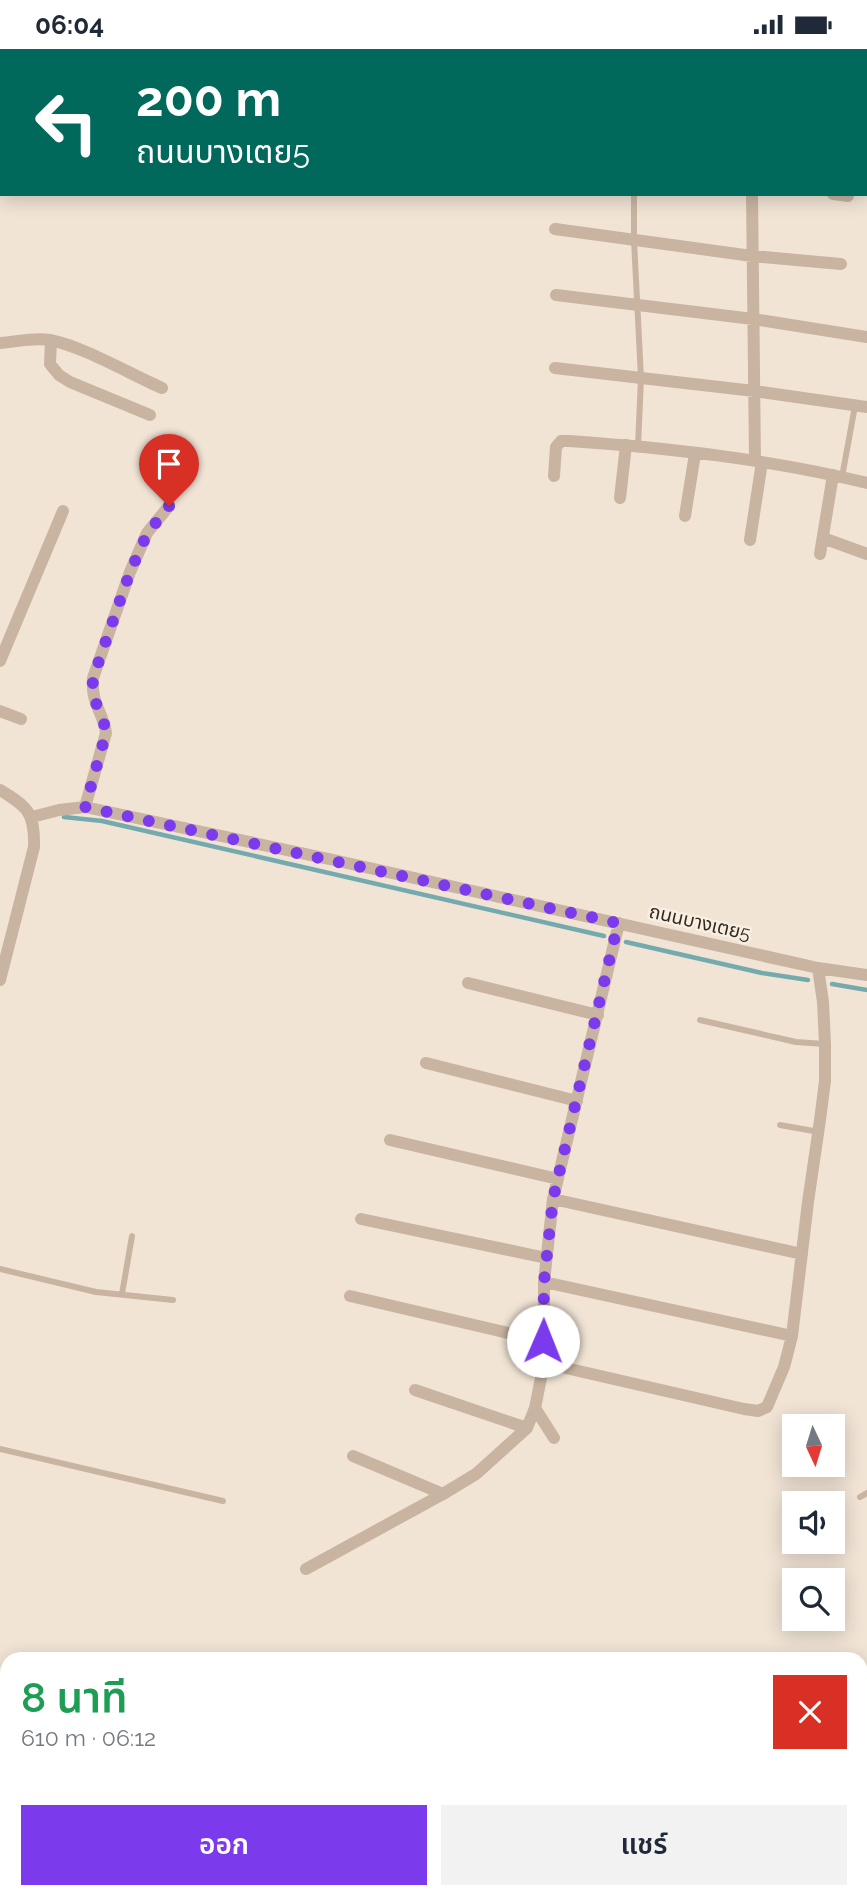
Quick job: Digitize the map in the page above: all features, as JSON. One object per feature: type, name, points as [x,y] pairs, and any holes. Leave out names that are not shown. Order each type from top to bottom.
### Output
[{"type":"street","points":[[750,540],[759,461],[754,391],[752,196]]},
{"type":"street","points":[[555,229],[752,256],[841,264]]},
{"type":"street","points":[[556,295],[753,319],[867,337]]},
{"type":"street","points":[[51,340],[50,364],[59,375],[150,415]]},
{"type":"street","points":[[0,343],[51,340],[84,352],[162,389]]},
{"type":"street","points":[[555,368],[861,406]]},
{"type":"street","points":[[554,476],[556,447],[561,441],[632,445],[759,461],[867,483]]},
{"type":"street","points":[[620,498],[632,445]]},
{"type":"street","points":[[685,516],[695,454]]},
{"type":"street","points":[[820,554],[838,476]]},
{"type":"street","points":[[85,807],[106,733],[92,694],[100,652],[147,534],[169,506]]},
{"type":"street","points":[[0,661],[63,511]]},
{"type":"street","points":[[823,538],[867,554]]},
{"type":"street","points":[[0,711],[21,719]]},
{"type":"street","points":[[0,790],[22,804],[32,817],[34,847],[0,980]]},
{"type":"street","name":"ถนนบางเตย5","points":[[32,817],[85,807],[818,968],[867,975]]},
{"type":"street","points":[[306,1569],[443,1495],[476,1474],[527,1428],[536,1408],[544,1363],[544,1282],[553,1199],[618,923]]},
{"type":"street","points":[[544,1363],[758,1411],[766,1407],[784,1367],[792,1336],[819,1132],[825,1081],[825,1044],[818,968]]},
{"type":"street","points":[[468,983],[598,1015]]},
{"type":"street","points":[[426,1063],[577,1101]]},
{"type":"street","points":[[390,1140],[558,1179]]},
{"type":"street","points":[[553,1199],[802,1254]]},
{"type":"street","points":[[361,1219],[546,1258]]},
{"type":"street","points":[[544,1282],[792,1336]]},
{"type":"street","points":[[351,1296],[543,1341]]},
{"type":"street","points":[[415,1390],[527,1428]]},
{"type":"street","points":[[536,1408],[554,1438]]},
{"type":"street","points":[[353,1455],[443,1495]]},
{"type":"lane","points":[[632,445],[641,378],[634,196]]},
{"type":"lane","points":[[838,476],[861,406]]},
{"type":"lane","points":[[700,1020],[796,1042],[825,1044]]},
{"type":"lane","points":[[780,1125],[819,1132]]},
{"type":"lane","points":[[122,1294],[131,1236]]},
{"type":"lane","points":[[0,1269],[71,1287],[173,1300]]},
{"type":"lane","points":[[0,1449],[223,1501]]},
{"type":"waterway","points":[[64,817],[102,821],[604,936]]},
{"type":"waterway","points":[[626,942],[762,973],[808,980]]},
{"type":"waterway","points":[[832,984],[867,990]]},
{"type":"route","points":[[169,506],[147,534],[100,652],[92,694],[106,733],[85,807],[618,923],[553,1199],[544,1282],[543,1341]]}]
